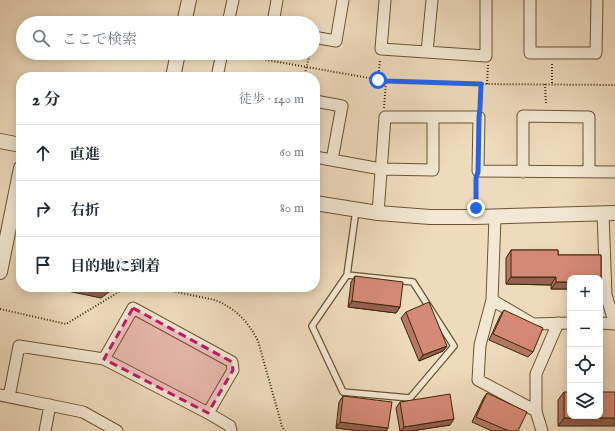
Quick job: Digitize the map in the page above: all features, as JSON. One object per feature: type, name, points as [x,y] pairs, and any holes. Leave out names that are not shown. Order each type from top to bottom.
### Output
[{"type":"street","points":[[186,16],[189,0]]},
{"type":"street","points":[[230,16],[233,0]]},
{"type":"street","points":[[274,16],[277,0]]},
{"type":"street","points":[[320,38],[336,41],[344,0]]},
{"type":"street","points":[[385,0],[381,49],[486,56],[486,0]]},
{"type":"street","points":[[427,52],[432,0]]},
{"type":"street","points":[[530,0],[530,53],[596,53],[597,0]]},
{"type":"street","points":[[174,72],[177,60]]},
{"type":"street","points":[[218,72],[221,60]]},
{"type":"street","points":[[320,102],[342,106],[332,160]]},
{"type":"street","points":[[523,172],[523,116],[589,117],[589,172]]},
{"type":"street","points":[[378,213],[384,117],[479,117],[478,172],[615,172]]},
{"type":"street","points":[[320,158],[381,169],[433,170],[433,117]]},
{"type":"street","points":[[0,141],[16,144]]},
{"type":"street","points":[[0,272],[16,193]]},
{"type":"street","points":[[320,204],[378,213],[430,217],[495,217],[609,213],[606,295],[615,324],[603,323]]},
{"type":"street","points":[[495,217],[492,300],[480,346],[478,380],[536,411]]},
{"type":"street","points":[[492,300],[533,324],[567,323]]},
{"type":"street","points":[[104,358],[133,308],[232,362],[233,370],[208,413]]},
{"type":"street","points":[[542,431],[536,411],[536,374],[558,323]]},
{"type":"street","points":[[117,431],[83,412],[5,396],[19,346],[104,358],[208,413],[230,426],[231,431]]},
{"type":"street","points":[[45,431],[50,405]]},
{"type":"lane","points":[[347,275],[413,282],[454,346],[410,398],[343,392],[312,326],[347,275],[356,210]]},
{"type":"path","points":[[378,80],[381,49]]},
{"type":"path","points":[[551,53],[552,84]]},
{"type":"path","points":[[486,56],[488,61],[487,84]]},
{"type":"path","points":[[267,60],[386,81],[481,84],[615,85]]},
{"type":"path","points":[[305,72],[308,60]]},
{"type":"path","points":[[384,117],[383,112],[386,81]]},
{"type":"path","points":[[479,117],[481,84]]},
{"type":"path","points":[[545,84],[546,117]]},
{"type":"path","points":[[476,208],[476,178],[478,172]]},
{"type":"path","points":[[0,309],[66,324],[119,292]]},
{"type":"path","points":[[176,292],[223,303],[244,319],[253,330],[258,341],[282,427],[285,431]]},
{"type":"highlighted area","points":[[133,308],[232,362],[233,370],[208,413],[104,359]]},
{"type":"building","points":[[511,250],[558,250],[558,255],[601,255],[601,275],[567,275],[567,282],[556,282],[556,277],[511,277]]},
{"type":"building","points":[[355,276],[403,282],[400,307],[352,301]]},
{"type":"building","points":[[429,302],[447,346],[423,355],[406,312]]},
{"type":"building","points":[[504,310],[543,328],[533,352],[493,334]]},
{"type":"building","points":[[564,392],[567,392],[567,418],[564,418]]},
{"type":"building","points":[[603,392],[615,392],[615,418],[603,418]]},
{"type":"building","points":[[487,393],[527,412],[518,431],[509,431],[476,417]]},
{"type":"building","points":[[450,394],[454,419],[404,427],[400,402]]},
{"type":"building","points":[[343,396],[392,402],[388,428],[340,422]]},
{"type":"route","points":[[378,80],[481,84],[478,172],[476,178],[476,208]]}]
